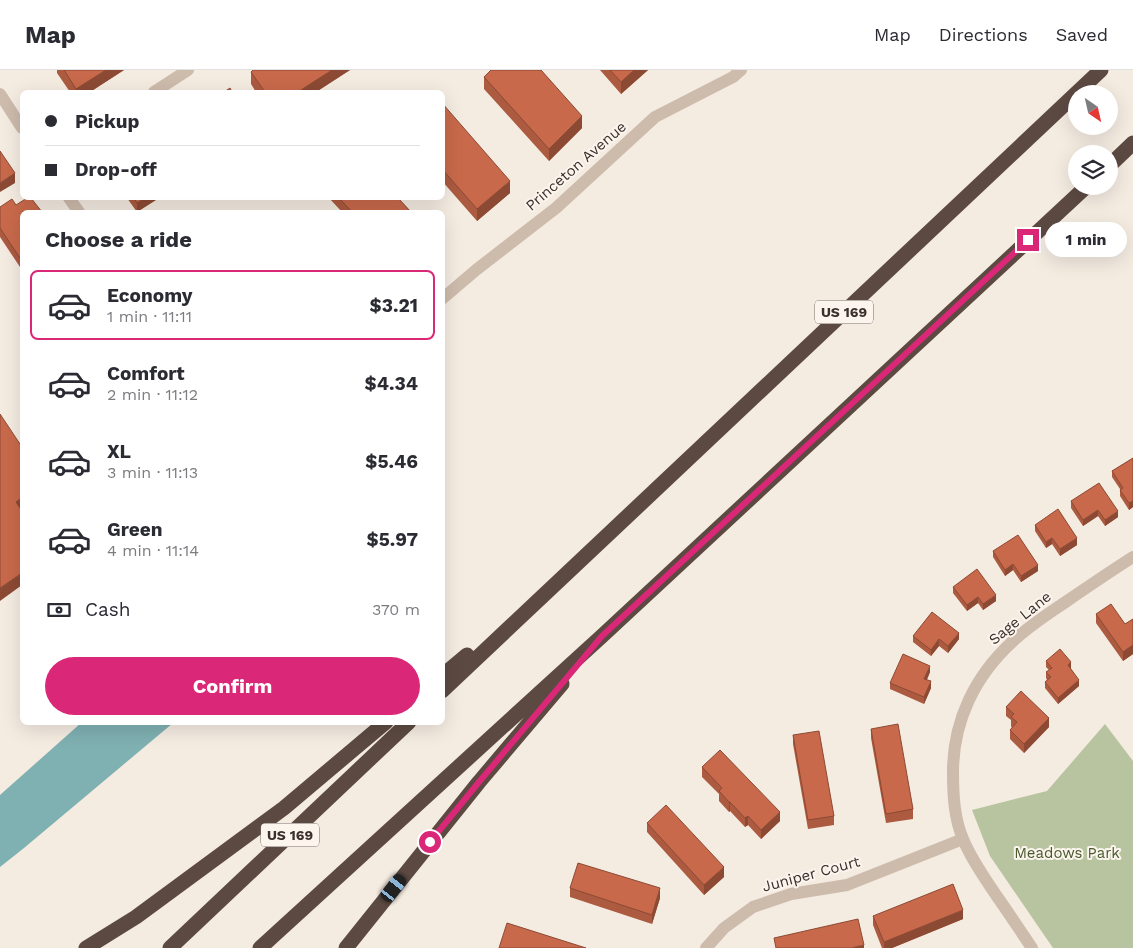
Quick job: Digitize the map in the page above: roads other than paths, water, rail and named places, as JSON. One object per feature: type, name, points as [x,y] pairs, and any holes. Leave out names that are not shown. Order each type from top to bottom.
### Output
[{"type":"highway","name":"US 169","points":[[445,688],[1100,70]]},
{"type":"highway","points":[[1118,157],[1133,143]]},
{"type":"highway","points":[[260,948],[602,636],[1076,195]]},
{"type":"highway","points":[[445,673],[587,555]]},
{"type":"highway","points":[[346,948],[479,782],[602,636]]},
{"type":"highway","points":[[86,948],[136,918],[284,808],[382,725]]},
{"type":"highway","name":"US 169","points":[[170,948],[406,725]]},
{"type":"street","points":[[157,90],[188,70]]},
{"type":"street","name":"Princeton Avenue","points":[[445,296],[556,208],[655,118],[733,77],[741,70]]},
{"type":"street","points":[[0,94],[20,125]]},
{"type":"street","name":"Sage Lane","points":[[1032,948],[980,870],[963,838],[955,810],[953,785],[953,759],[958,730],[966,704],[980,678],[1013,641],[1036,622],[1133,556]]},
{"type":"street","name":"Juniper Court","points":[[706,948],[724,928],[753,907],[791,894],[847,885],[963,838]]},
{"type":"water","points":[[79,725],[171,725],[0,867],[0,795]]},
{"type":"park label","name":"Meadows Park","points":[[1067,853]]}]
